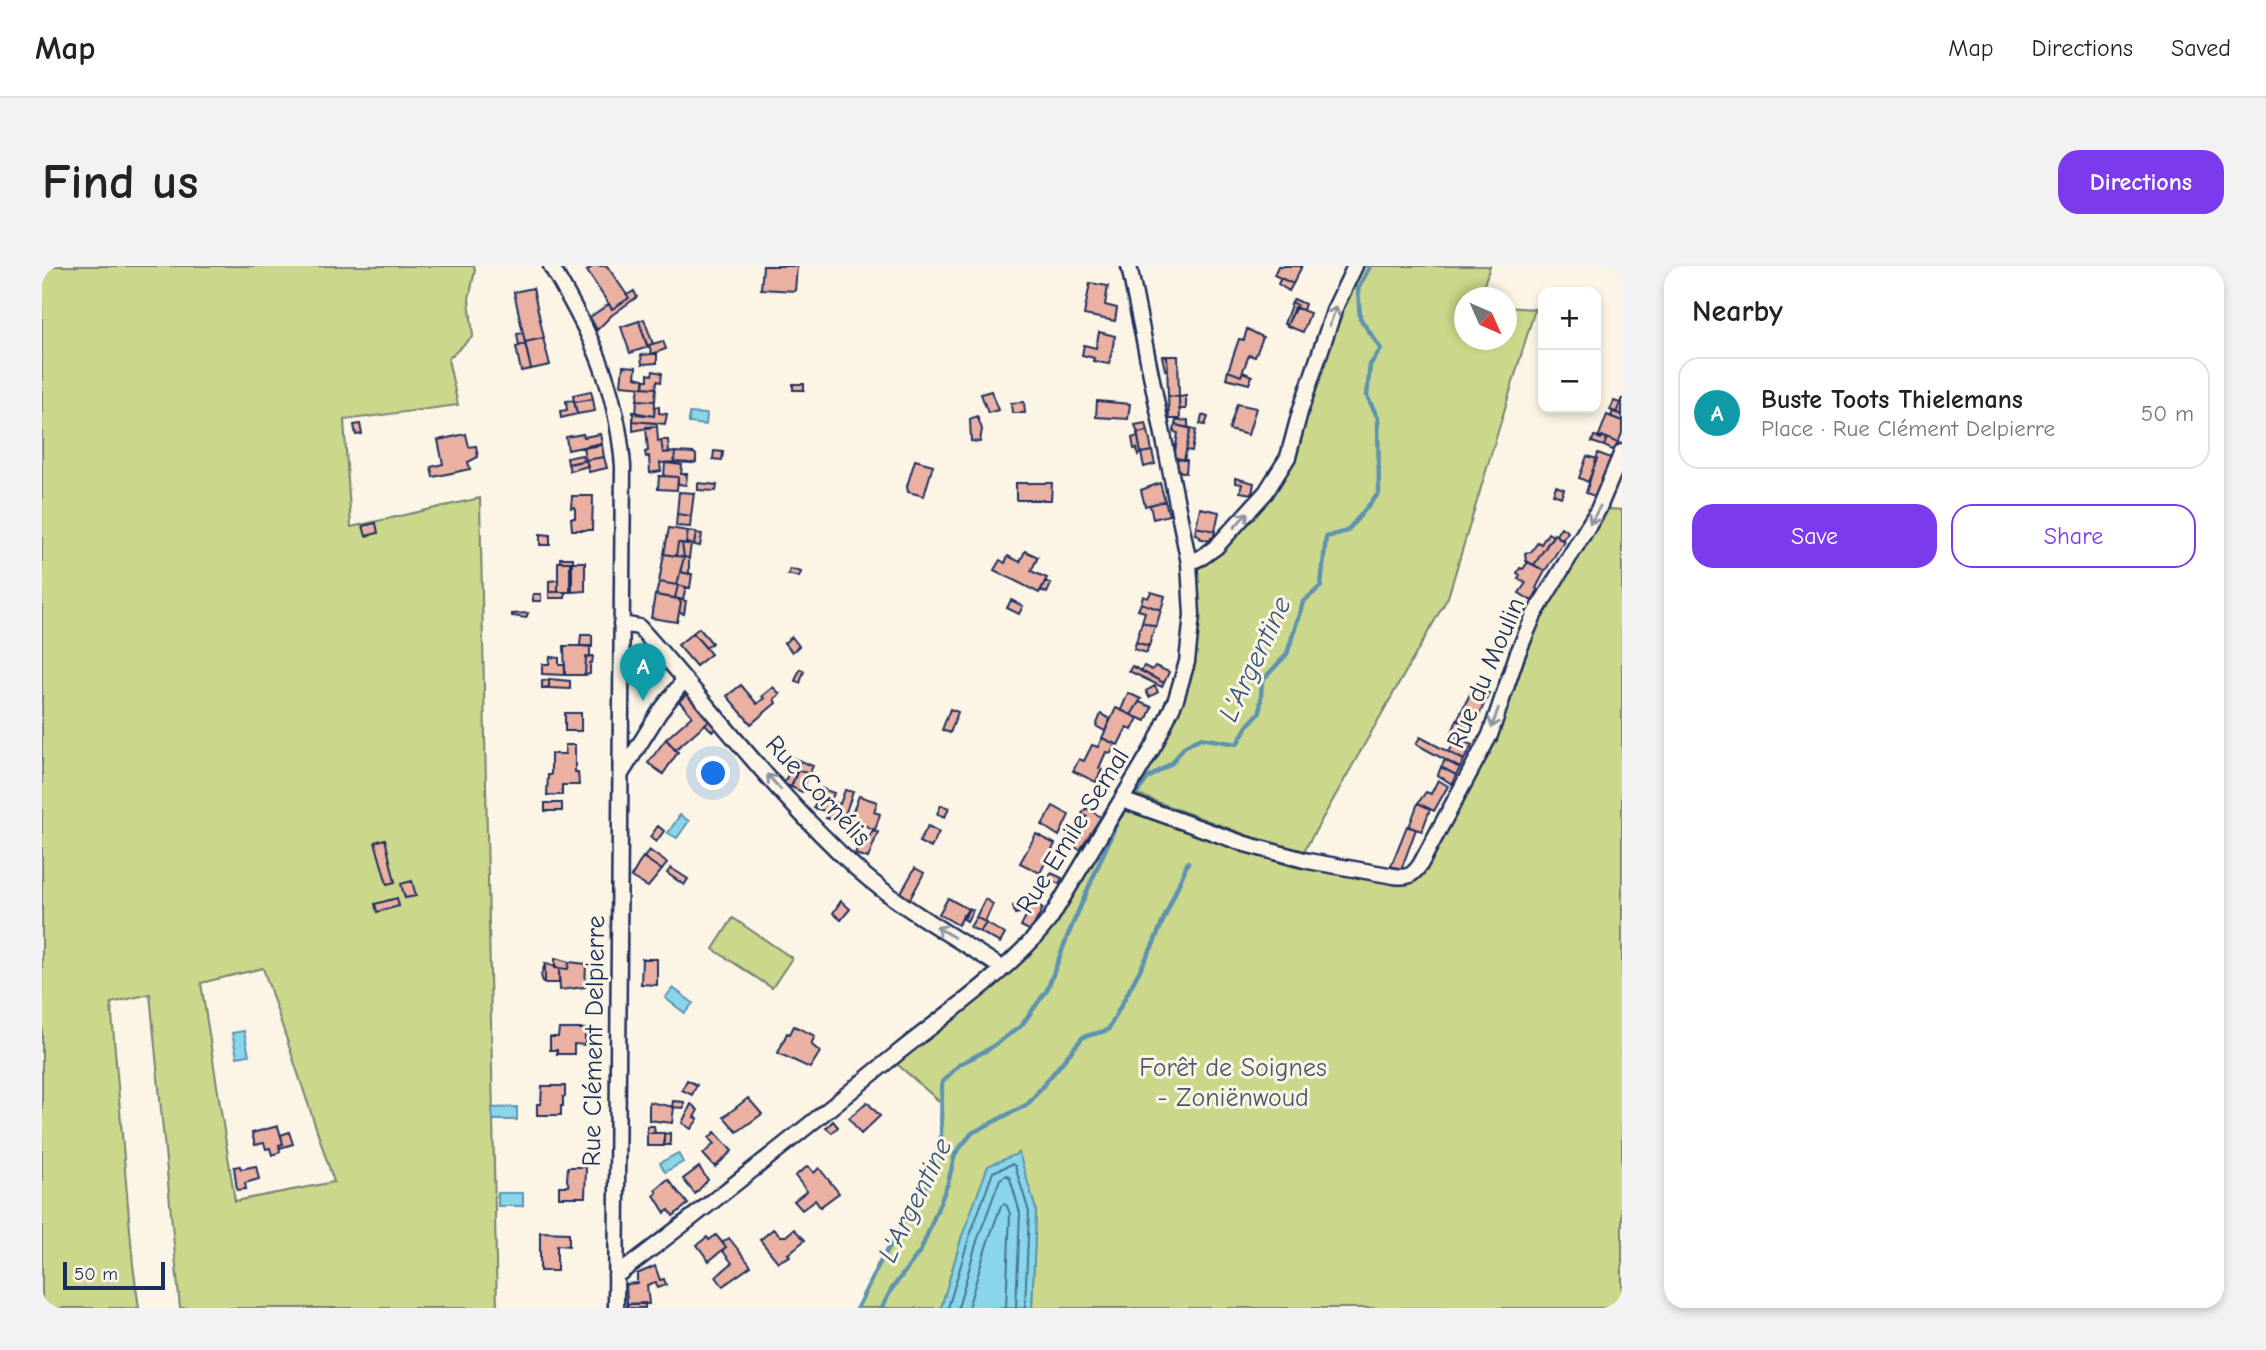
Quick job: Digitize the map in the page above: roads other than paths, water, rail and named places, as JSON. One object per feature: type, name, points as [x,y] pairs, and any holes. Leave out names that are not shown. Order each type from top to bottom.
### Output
[{"type":"street","name":"Rue Clément Delpierre","points":[[551,266],[598,353],[618,421],[623,466],[616,1308]]},
{"type":"street","name":"Rue Emile Semal","points":[[616,1276],[791,1139],[1033,941],[1050,919],[1156,744],[1176,699],[1186,662],[1192,615],[1189,563],[1129,266]]},
{"type":"street","points":[[1189,563],[1202,558],[1216,547],[1266,492],[1288,457],[1335,308],[1355,266]]},
{"type":"street","name":"Rue du Moulin","points":[[1122,800],[1245,844],[1308,861],[1407,878],[1413,875],[1489,735],[1534,615],[1598,510],[1622,453]]},
{"type":"street","name":"Rue Cornélis","points":[[621,624],[639,627],[809,821],[856,868],[895,901],[1002,968]]},
{"type":"street","points":[[621,774],[659,713],[684,680]]},
{"type":"water","points":[[689,413],[707,414],[706,425],[689,423]]},
{"type":"water","points":[[680,815],[689,821],[677,838],[668,833]]},
{"type":"water","points":[[673,988],[693,1003],[685,1013],[665,998]]},
{"type":"water","points":[[244,1031],[249,1055],[237,1057],[232,1033]]},
{"type":"water","points":[[517,1107],[517,1120],[493,1120],[492,1108]]},
{"type":"water","points":[[678,1153],[683,1162],[665,1172],[660,1163]]},
{"type":"water","points":[[1019,1153],[1036,1210],[1032,1308],[941,1308],[962,1236],[988,1166]]},
{"type":"water","points":[[498,1193],[523,1193],[523,1206],[498,1206]]},
{"type":"waterway","name":"L'Argentine","points":[[1136,794],[1148,778],[1172,763],[1184,747],[1200,738],[1237,744],[1248,725],[1260,712],[1262,681],[1287,654],[1303,602],[1321,586],[1326,537],[1347,531],[1379,493],[1378,418],[1367,396],[1370,365],[1381,349],[1360,318],[1358,289],[1370,266]]},
{"type":"waterway","name":"L'Argentine","points":[[857,1308],[879,1264],[924,1189],[941,1139],[942,1082],[960,1064],[989,1049],[1021,1026],[1047,990],[1118,820],[1127,808]]},
{"type":"waterway","name":"L'Argentine","points":[[882,1308],[891,1290],[921,1250],[948,1183],[955,1154],[972,1133],[1028,1104],[1083,1037],[1108,1030],[1152,947],[1188,862]]},
{"type":"place","name":"Buste Toots Thielemans","points":[[643,701]]},
{"type":"park label","name":"Forêt de Soignes - Zoniënwoud","points":[[1233,1083]]}]
